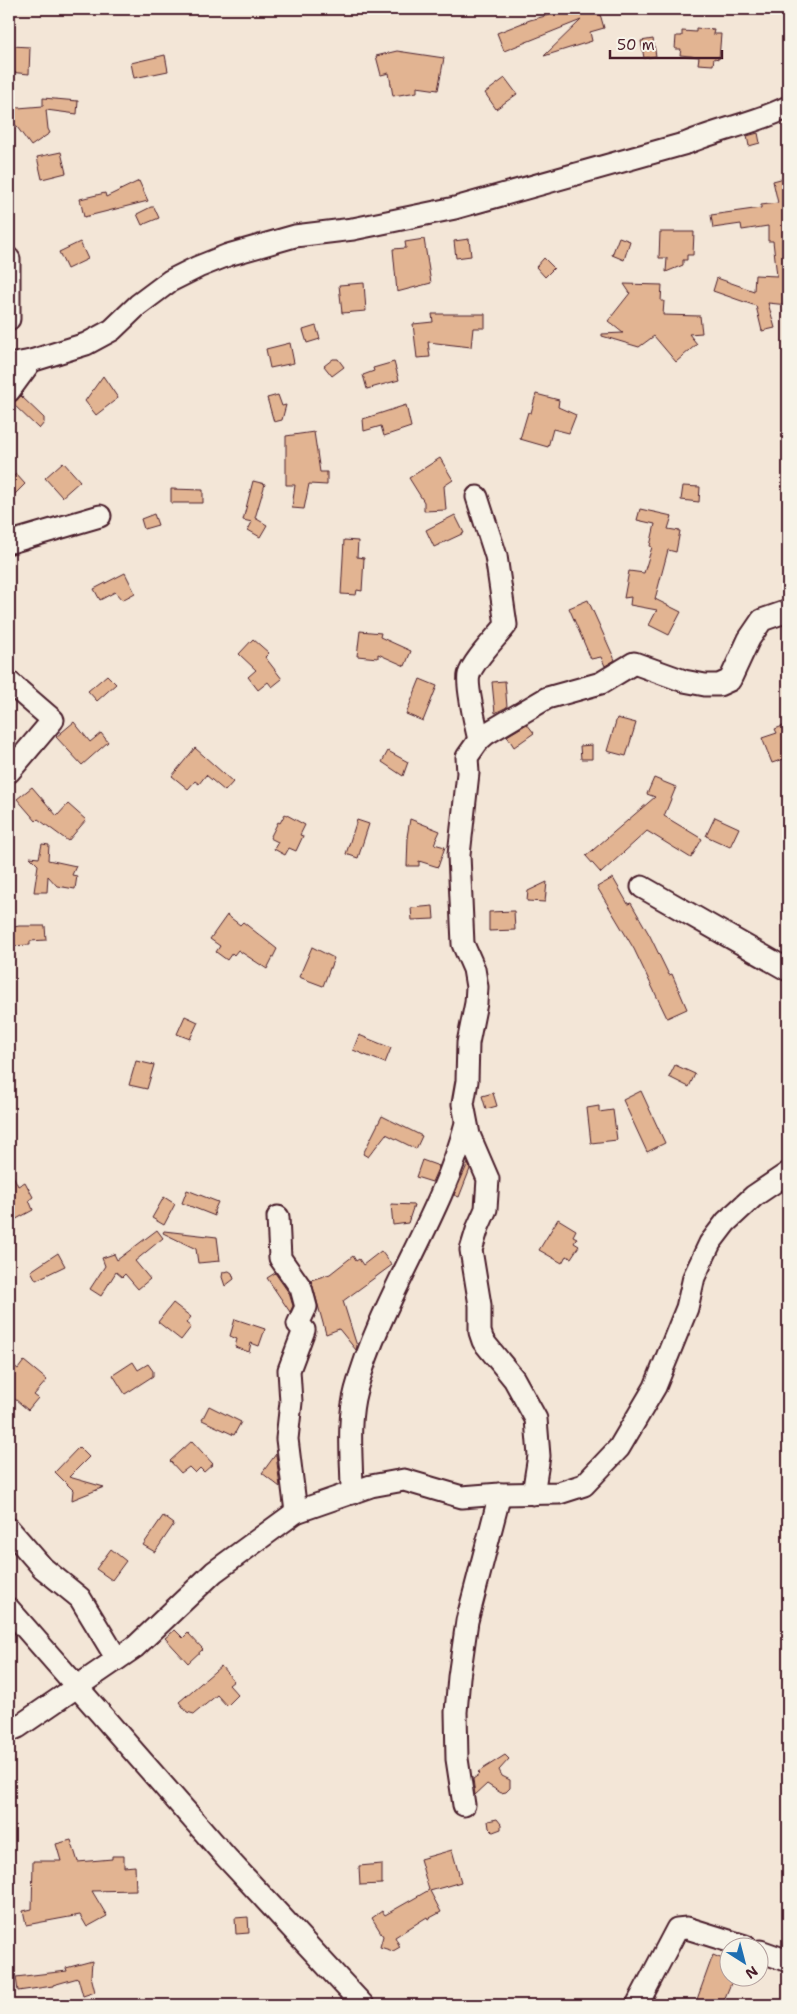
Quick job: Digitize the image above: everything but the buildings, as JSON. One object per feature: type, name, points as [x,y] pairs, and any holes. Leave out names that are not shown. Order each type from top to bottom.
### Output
[{"type":"street","points":[[9,365],[31,361],[86,344],[112,330],[138,305],[170,281],[228,255],[294,236],[353,229],[455,208],[687,143],[713,132],[766,118],[788,107]]},
{"type":"street","points":[[9,260],[9,319]]},
{"type":"street","points":[[9,391],[31,361]]},
{"type":"street","points":[[477,498],[496,556],[506,625],[482,654],[469,675],[472,711],[479,740]]},
{"type":"street","points":[[10,541],[100,516]]},
{"type":"street","points":[[533,1494],[540,1456],[536,1420],[522,1391],[483,1341],[480,1332],[480,1305],[471,1250],[486,1209],[488,1179],[469,1134],[463,1104],[468,1043],[476,1003],[477,987],[474,969],[464,944],[459,855],[468,773],[467,757],[479,740],[547,698],[601,683],[634,663],[684,682],[719,686],[730,680],[749,639],[762,620],[788,611]]},
{"type":"street","points":[[9,682],[53,720],[9,772]]},
{"type":"street","points":[[642,887],[788,970]]},
{"type":"street","points":[[352,1492],[351,1424],[356,1392],[372,1342],[428,1224],[460,1148],[466,1123]]},
{"type":"street","points":[[9,1731],[18,1727],[135,1647],[214,1572],[296,1512],[371,1486],[404,1480],[462,1497],[559,1493],[584,1485],[619,1448],[655,1387],[687,1308],[694,1277],[710,1244],[726,1222],[754,1196],[788,1173]]},
{"type":"street","points":[[278,1217],[280,1258],[301,1288],[306,1306],[298,1324],[304,1330],[289,1370],[291,1402],[287,1439],[296,1512]]},
{"type":"street","points":[[464,1805],[457,1750],[456,1712],[459,1678],[467,1621],[500,1494]]},
{"type":"street","points":[[9,1529],[43,1568],[80,1598],[117,1659]]},
{"type":"street","points":[[9,1609],[220,1850],[362,2005]]},
{"type":"street","points":[[637,2005],[674,1932],[680,1928],[687,1928],[720,1938]]},
{"type":"street","points":[[770,1954],[788,1960]]}]
